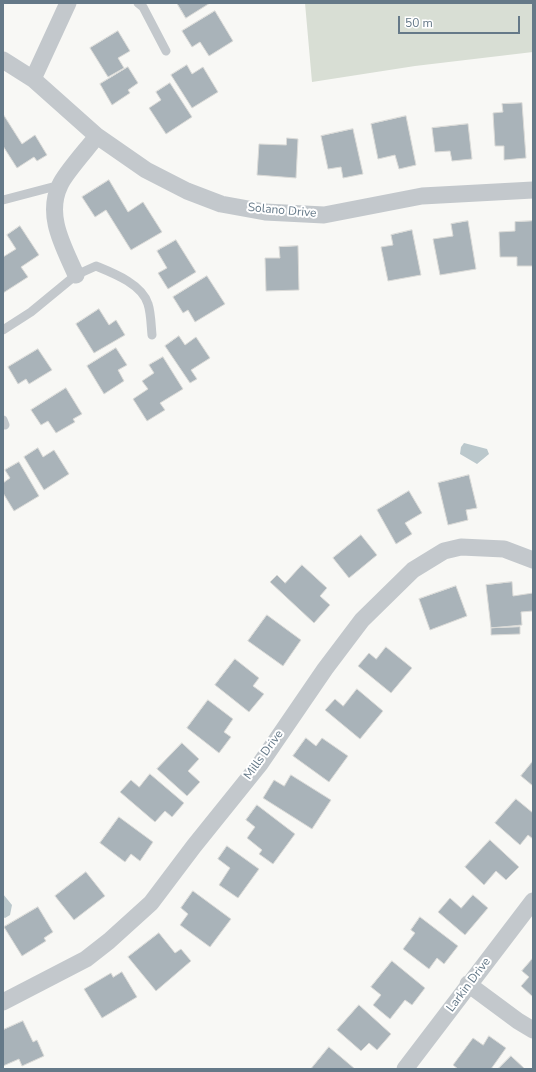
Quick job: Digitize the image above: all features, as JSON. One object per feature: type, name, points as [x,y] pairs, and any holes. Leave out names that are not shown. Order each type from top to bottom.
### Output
[{"type":"street","points":[[32,79],[68,3]]},
{"type":"street","name":"Solano Drive","points":[[3,60],[32,79],[97,136],[146,170],[187,191],[221,204],[265,212],[324,214],[422,196],[533,190]]},
{"type":"street","points":[[73,268],[56,230],[54,208],[60,185],[97,136]]},
{"type":"street","name":"Mills Drive","points":[[3,1002],[86,959],[109,941],[151,903],[194,846],[260,764],[325,668],[362,620],[413,570],[444,550],[460,547],[504,549],[533,560]]},
{"type":"street","name":"Larkin Drive","points":[[405,1069],[468,984],[533,901]]},
{"type":"street","points":[[468,984],[518,1021],[533,1030]]},
{"type":"lane","points":[[138,3],[143,7],[166,50]]},
{"type":"lane","points":[[3,200],[60,185]]},
{"type":"lane","points":[[73,268],[96,266]]},
{"type":"lane","points":[[3,330],[32,312],[73,268],[96,266],[117,275],[138,290],[148,303],[152,335]]},
{"type":"shaded area","points":[[305,3],[533,3],[533,52],[415,66],[312,82]]},
{"type":"shaded area","points":[[464,443],[487,449],[489,454],[477,464],[460,454],[461,447]]},
{"type":"shaded area","points":[[3,894],[12,905],[10,915],[5,918],[3,917]]},
{"type":"building","points":[[177,3],[210,3],[186,18]]},
{"type":"building","points":[[215,11],[233,41],[209,56],[200,42],[192,47],[182,31]]},
{"type":"building","points":[[118,31],[130,51],[118,58],[124,68],[108,77],[90,48]]},
{"type":"building","points":[[187,65],[192,74],[203,67],[218,92],[192,108],[171,75]]},
{"type":"building","points":[[128,67],[138,83],[128,90],[130,93],[112,105],[100,84]]},
{"type":"building","points":[[170,83],[192,117],[166,134],[149,108],[161,100],[156,92]]},
{"type":"building","points":[[522,103],[526,158],[504,160],[504,146],[495,146],[493,113],[503,112],[502,104]]},
{"type":"building","points":[[3,114],[22,144],[35,135],[47,155],[37,161],[34,157],[17,168],[3,146]]},
{"type":"building","points":[[406,116],[416,165],[399,169],[395,155],[378,159],[371,124]]},
{"type":"building","points":[[468,124],[472,159],[452,161],[450,151],[435,152],[432,128]]},
{"type":"building","points":[[353,129],[363,174],[343,178],[341,167],[328,169],[321,136]]},
{"type":"building","points":[[287,138],[298,139],[296,178],[257,175],[259,144],[286,145]]},
{"type":"building","points":[[109,180],[128,212],[143,202],[162,232],[131,250],[106,210],[95,217],[82,197]]},
{"type":"building","points":[[468,221],[476,269],[440,275],[433,239],[453,236],[451,224]]},
{"type":"building","points":[[533,221],[533,266],[517,266],[517,257],[500,257],[499,232],[515,231],[515,222]]},
{"type":"building","points":[[20,226],[39,255],[21,267],[28,277],[3,293],[3,257],[16,249],[7,235]]},
{"type":"building","points":[[412,230],[421,275],[388,281],[381,247],[393,245],[391,235]]},
{"type":"building","points":[[176,240],[196,272],[168,289],[158,273],[167,268],[157,251]]},
{"type":"building","points":[[298,246],[299,290],[266,291],[265,258],[280,258],[279,247]]},
{"type":"building","points":[[207,276],[225,304],[195,322],[188,310],[183,313],[173,297]]},
{"type":"building","points":[[99,309],[109,325],[116,320],[125,335],[94,353],[76,324]]},
{"type":"building","points":[[179,336],[185,345],[196,337],[210,358],[191,370],[197,379],[190,383],[165,346]]},
{"type":"building","points":[[116,348],[127,365],[118,370],[124,381],[104,394],[87,366]]},
{"type":"building","points":[[38,349],[52,370],[29,384],[26,379],[18,384],[8,367]]},
{"type":"building","points":[[163,357],[183,389],[160,403],[165,410],[147,421],[133,399],[148,389],[142,381],[154,373],[149,365]]},
{"type":"building","points":[[66,388],[82,414],[73,419],[75,422],[56,433],[48,421],[41,425],[31,410]]},
{"type":"building","points":[[38,448],[43,457],[54,450],[69,474],[44,490],[24,457]]},
{"type":"building","points":[[19,462],[39,496],[14,511],[3,493],[3,483],[10,478],[5,470]]},
{"type":"building","points":[[469,475],[477,508],[466,510],[468,520],[448,525],[438,483]]},
{"type":"building","points":[[409,491],[422,513],[405,523],[412,534],[396,544],[377,510]]},
{"type":"building","points":[[361,535],[377,555],[349,578],[333,558]]},
{"type":"building","points":[[302,565],[327,588],[320,596],[330,605],[314,623],[270,582],[277,575],[285,583]]},
{"type":"building","points":[[512,582],[513,596],[533,593],[533,611],[521,612],[522,625],[491,628],[486,585]]},
{"type":"building","points":[[456,586],[467,616],[430,630],[419,599]]},
{"type":"building","points":[[267,615],[301,640],[283,666],[248,641]]},
{"type":"building","points":[[520,627],[520,634],[491,635],[491,628]]},
{"type":"building","points":[[386,647],[412,668],[391,693],[358,666],[369,653],[376,659]]},
{"type":"building","points":[[235,659],[259,678],[253,686],[264,694],[249,712],[215,685]]},
{"type":"building","points":[[357,689],[383,711],[360,739],[325,710],[335,699],[343,706]]},
{"type":"building","points":[[208,700],[233,719],[224,732],[231,737],[219,753],[187,728]]},
{"type":"building","points":[[306,738],[316,746],[322,738],[348,756],[329,782],[293,756]]},
{"type":"building","points":[[182,743],[199,759],[188,771],[200,782],[187,796],[157,769]]},
{"type":"building","points":[[533,761],[533,786],[521,776]]},
{"type":"building","points":[[150,774],[184,803],[172,817],[165,811],[155,822],[120,792],[131,780],[139,787]]},
{"type":"building","points":[[291,775],[331,800],[312,829],[263,798],[274,780],[284,786]]},
{"type":"building","points":[[516,799],[533,813],[533,839],[528,835],[520,845],[495,823]]},
{"type":"building","points":[[257,805],[295,834],[273,864],[259,854],[262,850],[247,838],[255,827],[246,820]]},
{"type":"building","points":[[119,817],[153,842],[140,861],[131,854],[125,862],[100,843]]},
{"type":"building","points":[[490,840],[519,867],[506,880],[496,871],[484,885],[465,867]]},
{"type":"building","points":[[227,846],[259,869],[238,898],[219,885],[230,868],[218,859]]},
{"type":"building","points":[[86,872],[105,896],[74,920],[55,896]]},
{"type":"building","points":[[193,891],[231,919],[210,947],[180,925],[188,914],[181,908]]},
{"type":"building","points":[[473,895],[488,908],[465,935],[438,912],[450,898],[461,908]]},
{"type":"building","points":[[38,907],[53,932],[44,938],[46,941],[22,956],[4,927]]},
{"type":"building","points":[[420,917],[458,946],[444,964],[437,958],[429,969],[403,949],[415,933],[411,930]]},
{"type":"building","points":[[159,933],[175,953],[181,949],[191,961],[156,991],[128,957]]},
{"type":"building","points":[[533,958],[533,997],[521,986],[529,977],[522,971]]},
{"type":"building","points":[[392,961],[425,988],[412,1005],[405,1000],[390,1019],[373,1005],[381,995],[371,987]]},
{"type":"building","points":[[122,972],[137,997],[102,1018],[84,989],[111,973],[113,977]]},
{"type":"building","points":[[359,1005],[391,1034],[377,1050],[369,1043],[361,1051],[337,1030]]},
{"type":"building","points":[[23,1021],[33,1042],[37,1040],[44,1056],[22,1066],[19,1059],[3,1066],[3,1030]]},
{"type":"building","points":[[489,1036],[506,1048],[491,1069],[458,1069],[453,1065],[473,1038],[483,1045]]},
{"type":"building","points":[[329,1047],[355,1069],[311,1069]]},
{"type":"building","points":[[511,1056],[525,1069],[498,1069]]}]
